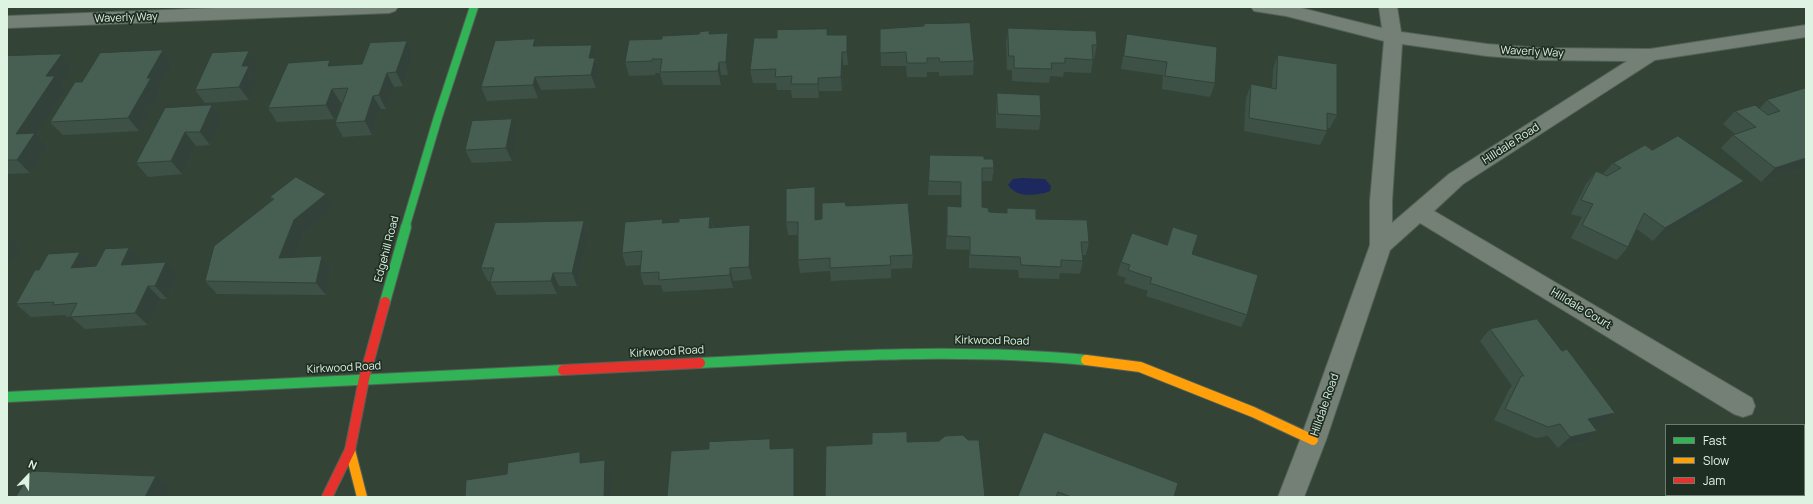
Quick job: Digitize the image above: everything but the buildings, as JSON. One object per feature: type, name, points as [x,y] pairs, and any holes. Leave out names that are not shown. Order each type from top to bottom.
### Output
[{"type":"street","name":"Waverly Way","points":[[7,22],[389,7]]},
{"type":"street","name":"Edgehill Road","points":[[327,497],[350,450],[364,379],[426,152],[451,72],[474,7]]},
{"type":"street","name":"Waverly Way","points":[[1260,7],[1286,10],[1392,37],[1487,50],[1540,54],[1650,55],[1806,31]]},
{"type":"street","name":"Hilldale Road","points":[[1291,497],[1313,440],[1381,245],[1381,201],[1392,37],[1388,7]]},
{"type":"street","name":"Hilldale Road","points":[[1381,245],[1456,179],[1650,55]]},
{"type":"street","name":"Hilldale Court","points":[[1419,212],[1743,406]]},
{"type":"street","name":"Kirkwood Road","points":[[7,397],[929,352],[1042,355],[1140,367],[1253,412],[1313,440]]},
{"type":"street","points":[[350,450],[362,497]]},
{"type":"water","points":[[1013,179],[1045,179],[1051,186],[1050,191],[1040,194],[1023,195],[1015,192],[1008,185]]},
{"type":"traffic: fast","points":[[385,302],[427,153],[474,7]]},
{"type":"traffic: fast","points":[[700,363],[845,355],[942,353],[990,353],[1086,360]]},
{"type":"traffic: fast","points":[[7,397],[563,370]]},
{"type":"traffic: slow","points":[[1086,360],[1140,367],[1253,412],[1313,440]]},
{"type":"traffic: slow","points":[[350,450],[362,497]]},
{"type":"traffic: jam","points":[[327,497],[350,450],[364,379],[385,302]]},
{"type":"traffic: jam","points":[[563,370],[700,363]]}]
